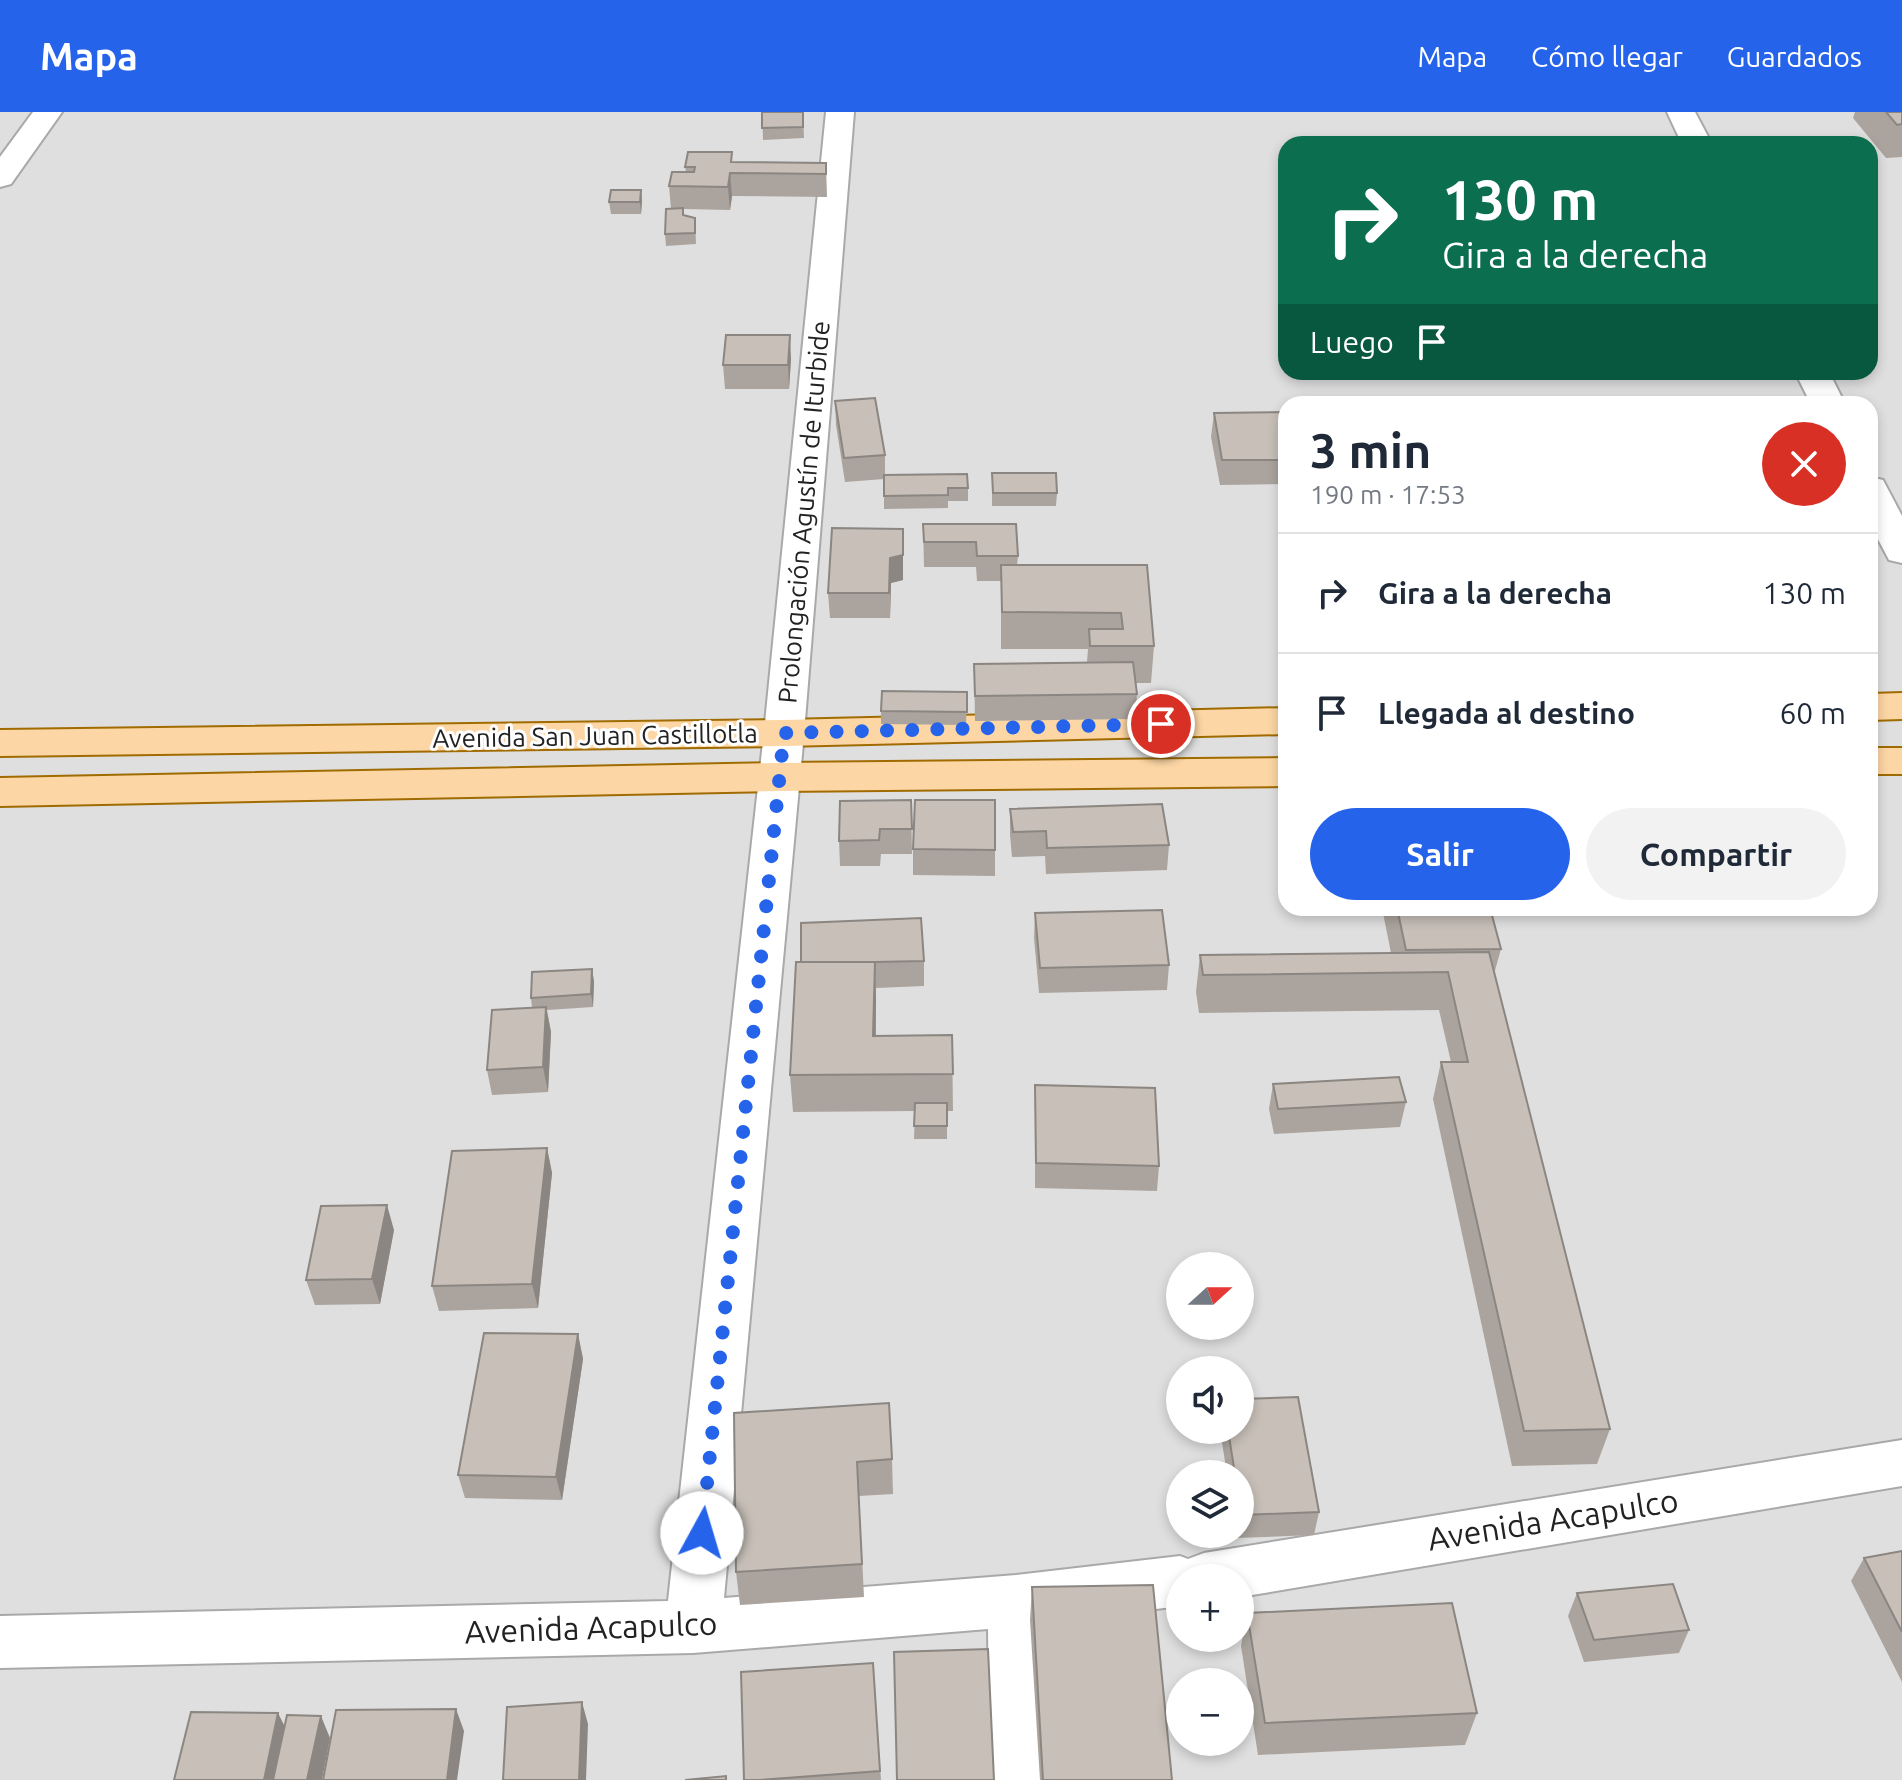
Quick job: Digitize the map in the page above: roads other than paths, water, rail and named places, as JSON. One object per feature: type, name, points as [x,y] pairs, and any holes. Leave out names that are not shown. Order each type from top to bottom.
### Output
[{"type":"main road","points":[[1878,707],[1902,706]]},
{"type":"main road","name":"Avenida San Juan Castillotla","points":[[0,792],[782,755],[1278,722]]},
{"type":"main road","name":"Avenida San Juan Castillotla","points":[[0,743],[782,755],[1278,772]]},
{"type":"main road","points":[[1878,761],[1902,761]]},
{"type":"street","points":[[0,178],[48,112]]},
{"type":"street","name":"Prolongación Agustín de Iturbide","points":[[693,1627],[782,755],[840,112]]},
{"type":"street","points":[[1681,112],[1693,136]]},
{"type":"street","points":[[1878,504],[1902,552]]},
{"type":"street","name":"Avenida Acapulco","points":[[1254,1570],[1902,1463]]},
{"type":"street","name":"Avenida Acapulco","points":[[0,1642],[693,1627],[1016,1601],[1166,1583]]},
{"type":"street","points":[[1016,1601],[1020,1780]]}]
